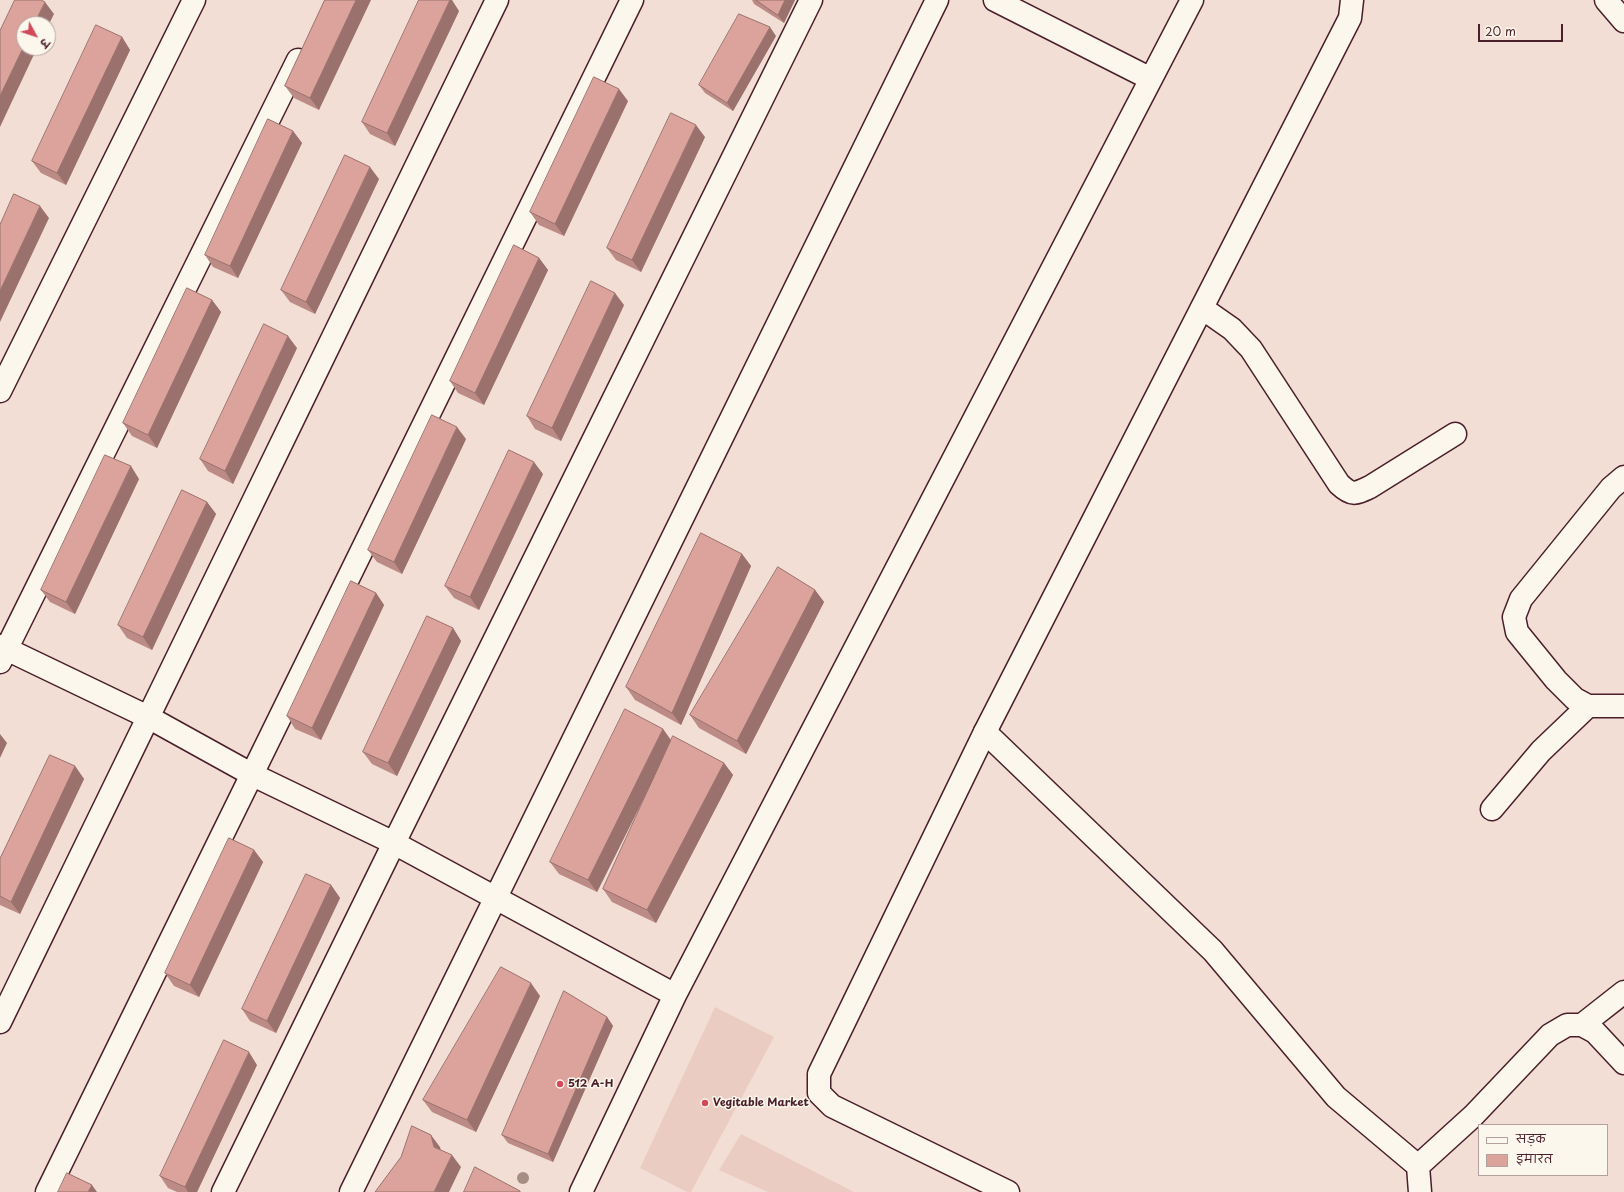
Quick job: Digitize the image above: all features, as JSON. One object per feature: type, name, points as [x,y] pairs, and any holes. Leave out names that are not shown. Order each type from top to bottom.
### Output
[{"type":"street","points":[[0,392],[194,0]]},
{"type":"street","points":[[0,1022],[497,0]]},
{"type":"street","points":[[47,1192],[632,0]]},
{"type":"street","points":[[223,1192],[811,0]]},
{"type":"street","points":[[351,1192],[937,0]]},
{"type":"street","points":[[995,0],[1151,79]]},
{"type":"street","points":[[581,1192],[675,995],[1192,0]]},
{"type":"street","points":[[1008,1192],[832,1106],[819,1093],[819,1074],[985,732],[1350,18],[1352,0]]},
{"type":"street","points":[[1606,0],[1624,21]]},
{"type":"street","points":[[307,43],[2,652],[148,717],[252,774],[394,843],[675,995]]},
{"type":"street","points":[[1202,308],[1232,329],[1250,349],[1339,484],[1348,492],[1357,493],[1370,487],[1455,434]]},
{"type":"street","points":[[1624,477],[1611,488],[1521,599],[1514,617],[1517,632],[1556,680],[1575,699],[1588,706],[1624,706]]},
{"type":"street","points":[[1492,809],[1541,751],[1588,706]]},
{"type":"street","points":[[985,732],[1213,951],[1336,1097],[1418,1166],[1420,1192]]},
{"type":"street","points":[[1582,1025],[1624,992]]},
{"type":"street","points":[[1418,1166],[1473,1116],[1550,1035],[1567,1026],[1582,1025],[1595,1032],[1624,1063]]},
{"type":"shaded area","name":"Vegitable Market","points":[[715,1007],[774,1037],[691,1192],[687,1192],[640,1168]]},
{"type":"shaded area","points":[[741,1134],[854,1192],[768,1192],[719,1170]]},
{"type":"building","points":[[15,0],[41,0],[45,2],[38,16],[16,16],[16,56],[19,56],[0,96],[0,31]]},
{"type":"building","points":[[325,0],[356,0],[310,98],[285,86]]},
{"type":"building","points":[[419,0],[450,0],[387,133],[362,122]]},
{"type":"building","points":[[756,0],[785,0],[778,15]]},
{"type":"building","points":[[739,14],[770,27],[727,103],[699,85]]},
{"type":"building","points":[[96,25],[122,37],[57,173],[32,161]]},
{"type":"building","points":[[594,77],[619,89],[555,224],[530,212]]},
{"type":"building","points":[[671,113],[696,125],[632,260],[607,248]]},
{"type":"building","points":[[268,119],[293,131],[230,266],[205,255]]},
{"type":"building","points":[[345,155],[370,167],[306,302],[281,290]]},
{"type":"building","points":[[14,194],[40,206],[0,291],[0,225]]},
{"type":"building","points":[[514,245],[539,258],[475,393],[450,381]]},
{"type":"building","points":[[591,281],[615,293],[552,428],[527,416]]},
{"type":"building","points":[[187,288],[212,300],[148,435],[123,423]]},
{"type":"building","points":[[264,324],[288,336],[225,471],[200,459]]},
{"type":"building","points":[[432,415],[457,427],[394,562],[368,550]]},
{"type":"building","points":[[509,450],[534,462],[470,597],[445,586]]},
{"type":"building","points":[[105,455],[131,466],[66,602],[41,590]]},
{"type":"building","points":[[182,490],[207,502],[143,637],[118,625]]},
{"type":"building","points":[[701,533],[742,554],[672,713],[626,687]]},
{"type":"building","points":[[778,567],[815,590],[737,741],[690,715]]},
{"type":"building","points":[[351,581],[376,593],[312,728],[287,716]]},
{"type":"building","points":[[427,616],[453,628],[388,763],[363,752]]},
{"type":"building","points":[[625,709],[663,729],[588,880],[550,862]]},
{"type":"building","points":[[673,736],[724,763],[647,910],[603,889]]},
{"type":"building","points":[[50,755],[75,766],[11,902],[0,896],[0,859]]},
{"type":"building","points":[[229,838],[254,850],[190,985],[165,973]]},
{"type":"building","points":[[306,874],[331,885],[267,1021],[242,1009]]},
{"type":"building","points":[[501,967],[531,983],[467,1120],[423,1100]]},
{"type":"building","name":"512 A-H","points":[[564,991],[607,1017],[548,1154],[502,1135]]},
{"type":"building","points":[[224,1040],[249,1052],[185,1187],[160,1176]]},
{"type":"building","points":[[412,1126],[431,1135],[434,1147],[452,1155],[434,1192],[375,1192],[401,1157]]},
{"type":"building","points":[[475,1167],[520,1191],[520,1192],[464,1192]]},
{"type":"building","points":[[67,1173],[92,1185],[88,1192],[58,1192]]},
{"type":"place","name":"512 A-H","points":[[560,1084]]},
{"type":"place","name":"Vegitable Market","points":[[705,1103]]}]
